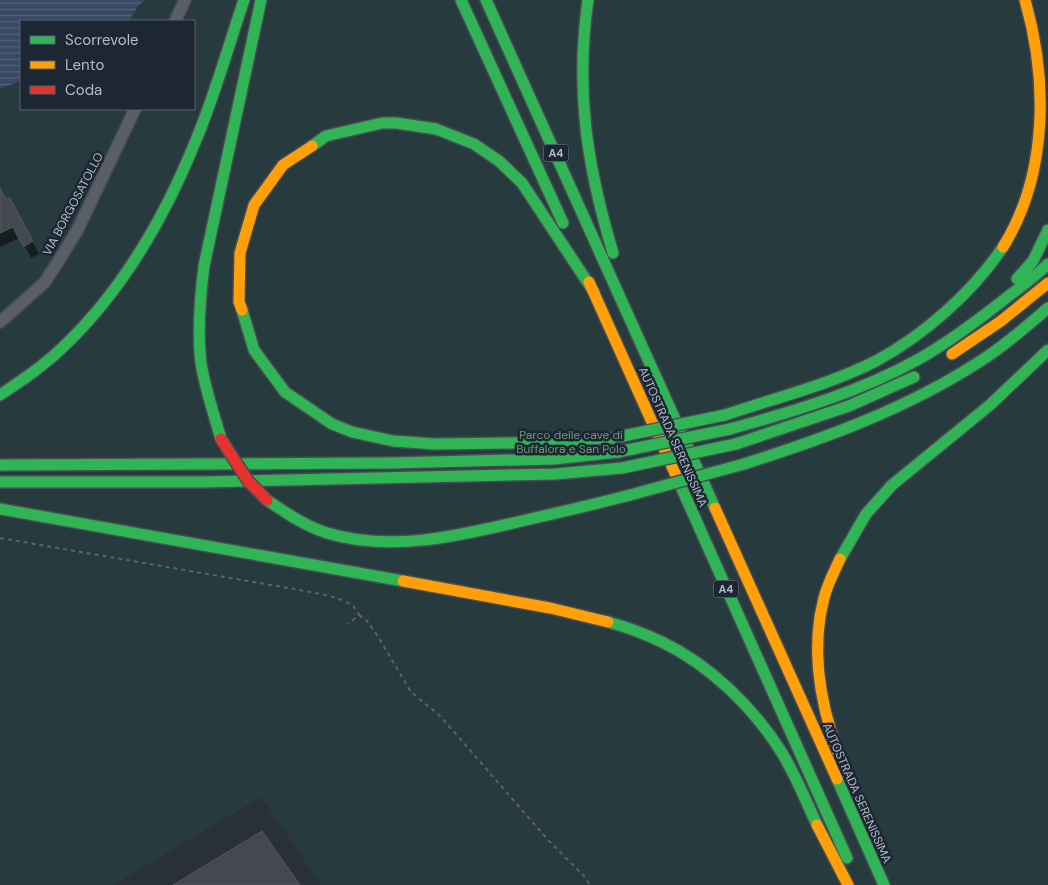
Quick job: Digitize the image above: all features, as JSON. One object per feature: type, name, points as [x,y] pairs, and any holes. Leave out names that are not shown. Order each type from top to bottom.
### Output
[{"type":"highway","points":[[0,395],[36,370],[90,319],[119,282],[143,246],[163,212],[207,113],[244,0]]},
{"type":"highway","points":[[261,0],[204,266],[199,343],[203,378],[221,439],[248,481],[267,500],[290,517],[311,527],[334,535],[381,542],[413,542],[473,534],[630,495],[805,446],[872,420],[918,399],[1000,347],[1048,308]]},
{"type":"highway","name":"AUTOSTRADA SERENISSIMA","points":[[461,0],[594,292],[859,885]]},
{"type":"highway","name":"AUTOSTRADA SERENISSIMA","points":[[486,0],[884,885]]},
{"type":"highway","points":[[588,0],[585,18],[582,74],[587,150],[597,198],[619,273],[625,306]]},
{"type":"highway","points":[[594,292],[532,195],[501,161],[467,140],[427,127],[408,124],[367,124],[349,128],[333,133],[293,155],[277,172],[254,205],[244,228],[238,254],[237,280],[239,302],[254,349],[266,370],[285,393],[306,410],[333,424],[360,433],[398,441],[442,445],[613,438],[725,415],[852,371],[876,360],[901,345],[935,321],[964,296],[1006,242],[1019,216],[1034,172],[1041,132],[1042,98],[1040,66],[1034,28],[1025,0]]},
{"type":"highway","points":[[984,316],[1033,261],[1048,230]]},
{"type":"highway","points":[[0,465],[400,463],[554,459],[618,452],[730,429],[794,411],[858,388],[906,366],[948,341],[984,316],[1048,264]]},
{"type":"highway","points":[[942,360],[988,331],[1048,283]]},
{"type":"highway","points":[[889,885],[878,852],[830,733],[821,701],[818,649],[819,623],[824,597],[834,571],[853,535],[882,494],[911,467],[1016,382],[1048,350]]},
{"type":"highway","points":[[0,482],[204,482],[555,474],[622,468],[736,444],[802,424],[864,401],[927,369]]},
{"type":"highway","points":[[0,509],[598,617],[633,628],[690,658],[714,676],[739,699],[765,729],[792,772],[832,858],[848,885]]},
{"type":"street","points":[[175,20],[184,0]]},
{"type":"street","name":"VIA BORGOSATOLLO","points":[[0,322],[44,283],[58,262],[78,228],[135,110]]},
{"type":"path","points":[[0,538],[294,589],[352,603],[359,615],[367,621],[377,635],[411,692],[439,715],[548,840],[584,876],[590,885]]},
{"type":"path","points":[[348,624],[359,615]]},
{"type":"green space","name":"Parco delle cave di Buffalora e San Polo","points":[[0,0],[1048,0],[1048,885],[321,885],[261,797],[114,885],[0,885]]},
{"type":"water","points":[[0,0],[145,0],[138,6],[130,20],[20,20],[20,81],[0,89]]},
{"type":"building","points":[[0,188],[6,200],[10,198],[33,241],[23,247],[13,227],[0,233]]},
{"type":"building","points":[[262,831],[300,885],[173,885]]},
{"type":"traffic: fast","points":[[0,395],[46,362],[83,327],[140,252],[156,225],[196,140],[244,0]]},
{"type":"traffic: fast","points":[[221,439],[207,392],[201,363],[199,327],[201,290],[204,266],[261,0]]},
{"type":"traffic: fast","points":[[461,0],[563,223]]},
{"type":"traffic: fast","points":[[486,0],[715,508]]},
{"type":"traffic: fast","points":[[588,0],[583,66],[586,128],[596,190],[613,253]]},
{"type":"traffic: fast","points":[[312,146],[326,136],[382,123],[396,123],[436,129],[474,144],[499,161],[522,183],[594,292]]},
{"type":"traffic: fast","points":[[1017,279],[1033,261],[1048,230]]},
{"type":"traffic: fast","points":[[725,415],[840,377],[858,370],[894,351],[946,312],[977,281],[1003,247]]},
{"type":"traffic: fast","points":[[730,429],[827,400],[897,371],[966,329],[1048,264]]},
{"type":"traffic: fast","points":[[744,464],[835,433],[923,394],[988,356],[1048,308]]},
{"type":"traffic: fast","points":[[242,310],[254,350],[285,392],[332,424],[352,432],[393,441],[435,444],[513,443],[613,438]]},
{"type":"traffic: fast","points":[[840,559],[866,514],[892,485],[990,405],[1048,350]]},
{"type":"traffic: fast","points":[[736,444],[849,406],[914,377]]},
{"type":"traffic: fast","points":[[613,438],[725,415]]},
{"type":"traffic: fast","points":[[618,452],[730,429]]},
{"type":"traffic: fast","points":[[622,468],[736,444]]},
{"type":"traffic: fast","points":[[0,465],[391,463],[554,459],[618,452]]},
{"type":"traffic: fast","points":[[630,495],[744,464]]},
{"type":"traffic: fast","points":[[0,482],[204,482],[555,474],[622,468]]},
{"type":"traffic: fast","points":[[678,480],[847,858]]},
{"type":"traffic: fast","points":[[267,500],[303,523],[327,533],[352,539],[402,542],[427,540],[477,531],[630,495]]},
{"type":"traffic: fast","points":[[0,509],[403,581]]},
{"type":"traffic: fast","points":[[608,622],[662,642],[697,663],[730,689],[758,720],[782,753],[817,825]]},
{"type":"traffic: fast","points":[[837,779],[884,885]]},
{"type":"traffic: slow","points":[[1003,247],[1018,219],[1029,189],[1036,158],[1040,126],[1038,62],[1025,0]]},
{"type":"traffic: slow","points":[[242,310],[239,302],[240,253],[254,205],[283,165],[312,146]]},
{"type":"traffic: slow","points":[[589,282],[678,480]]},
{"type":"traffic: slow","points":[[952,354],[1001,321],[1048,283]]},
{"type":"traffic: slow","points":[[715,508],[837,779]]},
{"type":"traffic: slow","points":[[838,753],[822,696],[819,676],[818,637],[824,598],[840,559]]},
{"type":"traffic: slow","points":[[403,581],[550,608],[608,622]]},
{"type":"traffic: slow","points":[[817,825],[848,885]]},
{"type":"traffic: jam","points":[[221,439],[248,481],[267,500]]}]
